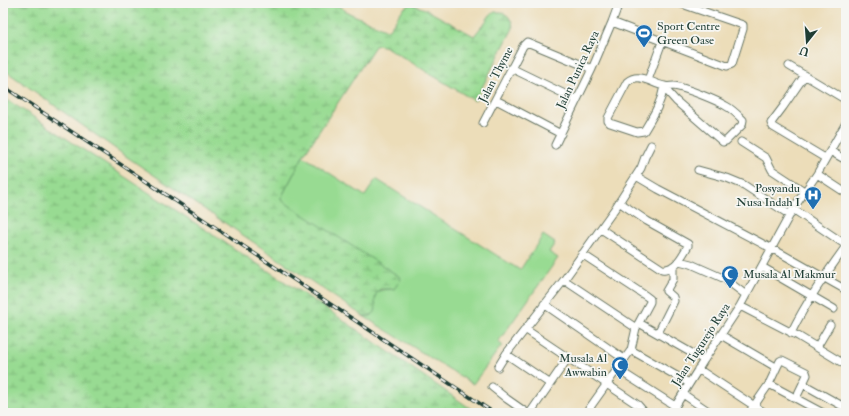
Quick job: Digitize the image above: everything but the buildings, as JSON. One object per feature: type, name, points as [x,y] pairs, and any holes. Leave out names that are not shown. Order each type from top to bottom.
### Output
[{"type":"street","name":"Jalan Punica Raya","points":[[555,145],[592,69],[612,22],[618,3]]},
{"type":"street","points":[[612,22],[727,66],[732,64],[743,25],[679,3]]},
{"type":"street","name":"Jalan Thyme","points":[[483,123],[523,46],[527,42],[531,42],[592,69]]},
{"type":"street","points":[[650,80],[664,42]]},
{"type":"street","points":[[789,66],[846,100]]},
{"type":"street","points":[[512,68],[577,100]]},
{"type":"street","points":[[805,75],[784,107],[771,123],[773,127],[825,158]]},
{"type":"street","points":[[664,86],[657,111],[644,131],[637,132],[608,121],[608,118],[627,82],[635,78],[650,80],[664,86],[674,86],[726,106],[743,120],[742,125],[726,141],[723,142],[676,102],[664,86]]},
{"type":"street","points":[[496,100],[561,134]]},
{"type":"street","name":"Jalan Tugurejo Raya","points":[[671,413],[740,306],[804,191],[817,174],[846,123]]},
{"type":"street","points":[[741,142],[766,158],[772,170],[804,191]]},
{"type":"street","points":[[498,367],[506,354],[564,280],[601,229],[636,176],[651,145]]},
{"type":"street","points":[[830,151],[846,160]]},
{"type":"street","points":[[698,170],[727,178],[744,185],[846,245],[811,296],[791,333]]},
{"type":"street","points":[[817,174],[846,193]]},
{"type":"street","points":[[636,176],[846,290]]},
{"type":"street","points":[[619,202],[688,244],[676,264],[673,277],[666,292],[673,297],[674,301],[658,333]]},
{"type":"street","points":[[601,229],[662,269],[668,269],[676,264],[691,264],[725,279],[746,295]]},
{"type":"street","points":[[582,254],[650,299],[648,307],[638,326],[631,350],[587,412]]},
{"type":"street","points":[[762,266],[834,309]]},
{"type":"street","points":[[564,280],[638,326],[658,333],[704,360]]},
{"type":"street","points":[[544,304],[624,359]]},
{"type":"street","points":[[740,306],[817,347],[846,365]]},
{"type":"street","points":[[817,347],[830,325]]},
{"type":"street","points":[[525,329],[638,405],[645,413]]},
{"type":"street","points":[[721,335],[778,368]]},
{"type":"street","points":[[631,350],[689,383]]},
{"type":"street","points":[[506,354],[550,384]]},
{"type":"street","points":[[530,413],[568,358]]},
{"type":"street","points":[[749,413],[769,384],[778,368],[780,361],[782,360],[806,372],[807,375],[796,398]]},
{"type":"street","points":[[617,369],[675,406]]},
{"type":"street","points":[[698,369],[765,413]]},
{"type":"street","points":[[769,384],[823,413]]},
{"type":"street","points":[[803,384],[846,408]]},
{"type":"street","points":[[492,387],[507,400],[527,413]]},
{"type":"street","points":[[682,394],[711,413]]},
{"type":"green space","points":[[3,3],[334,3],[349,13],[387,30],[403,9],[411,4],[425,9],[474,36],[490,15],[495,12],[502,12],[508,16],[512,22],[513,28],[475,101],[386,47],[379,45],[375,46],[303,156],[281,198],[281,200],[400,277],[401,279],[394,289],[380,289],[375,298],[374,313],[363,316],[127,157],[3,69]]},
{"type":"green space","points":[[3,97],[334,314],[477,413],[3,413]]},
{"type":"green space","points":[[303,156],[365,196],[376,179],[520,270],[543,235],[555,243],[549,252],[558,258],[498,342],[502,345],[473,384],[363,316],[371,316],[375,311],[375,296],[378,291],[394,289],[281,200]]},
{"type":"railway","points":[[3,86],[494,413]]},
{"type":"place","name":"Sport Centre Green Oase","points":[[644,48]]},
{"type":"place","name":"Posyandu Nusa Indah I","points":[[813,210]]},
{"type":"place","name":"Musala Al Makmur","points":[[730,289]]},
{"type":"place","name":"Musala Al Awwabin","points":[[620,380]]}]
